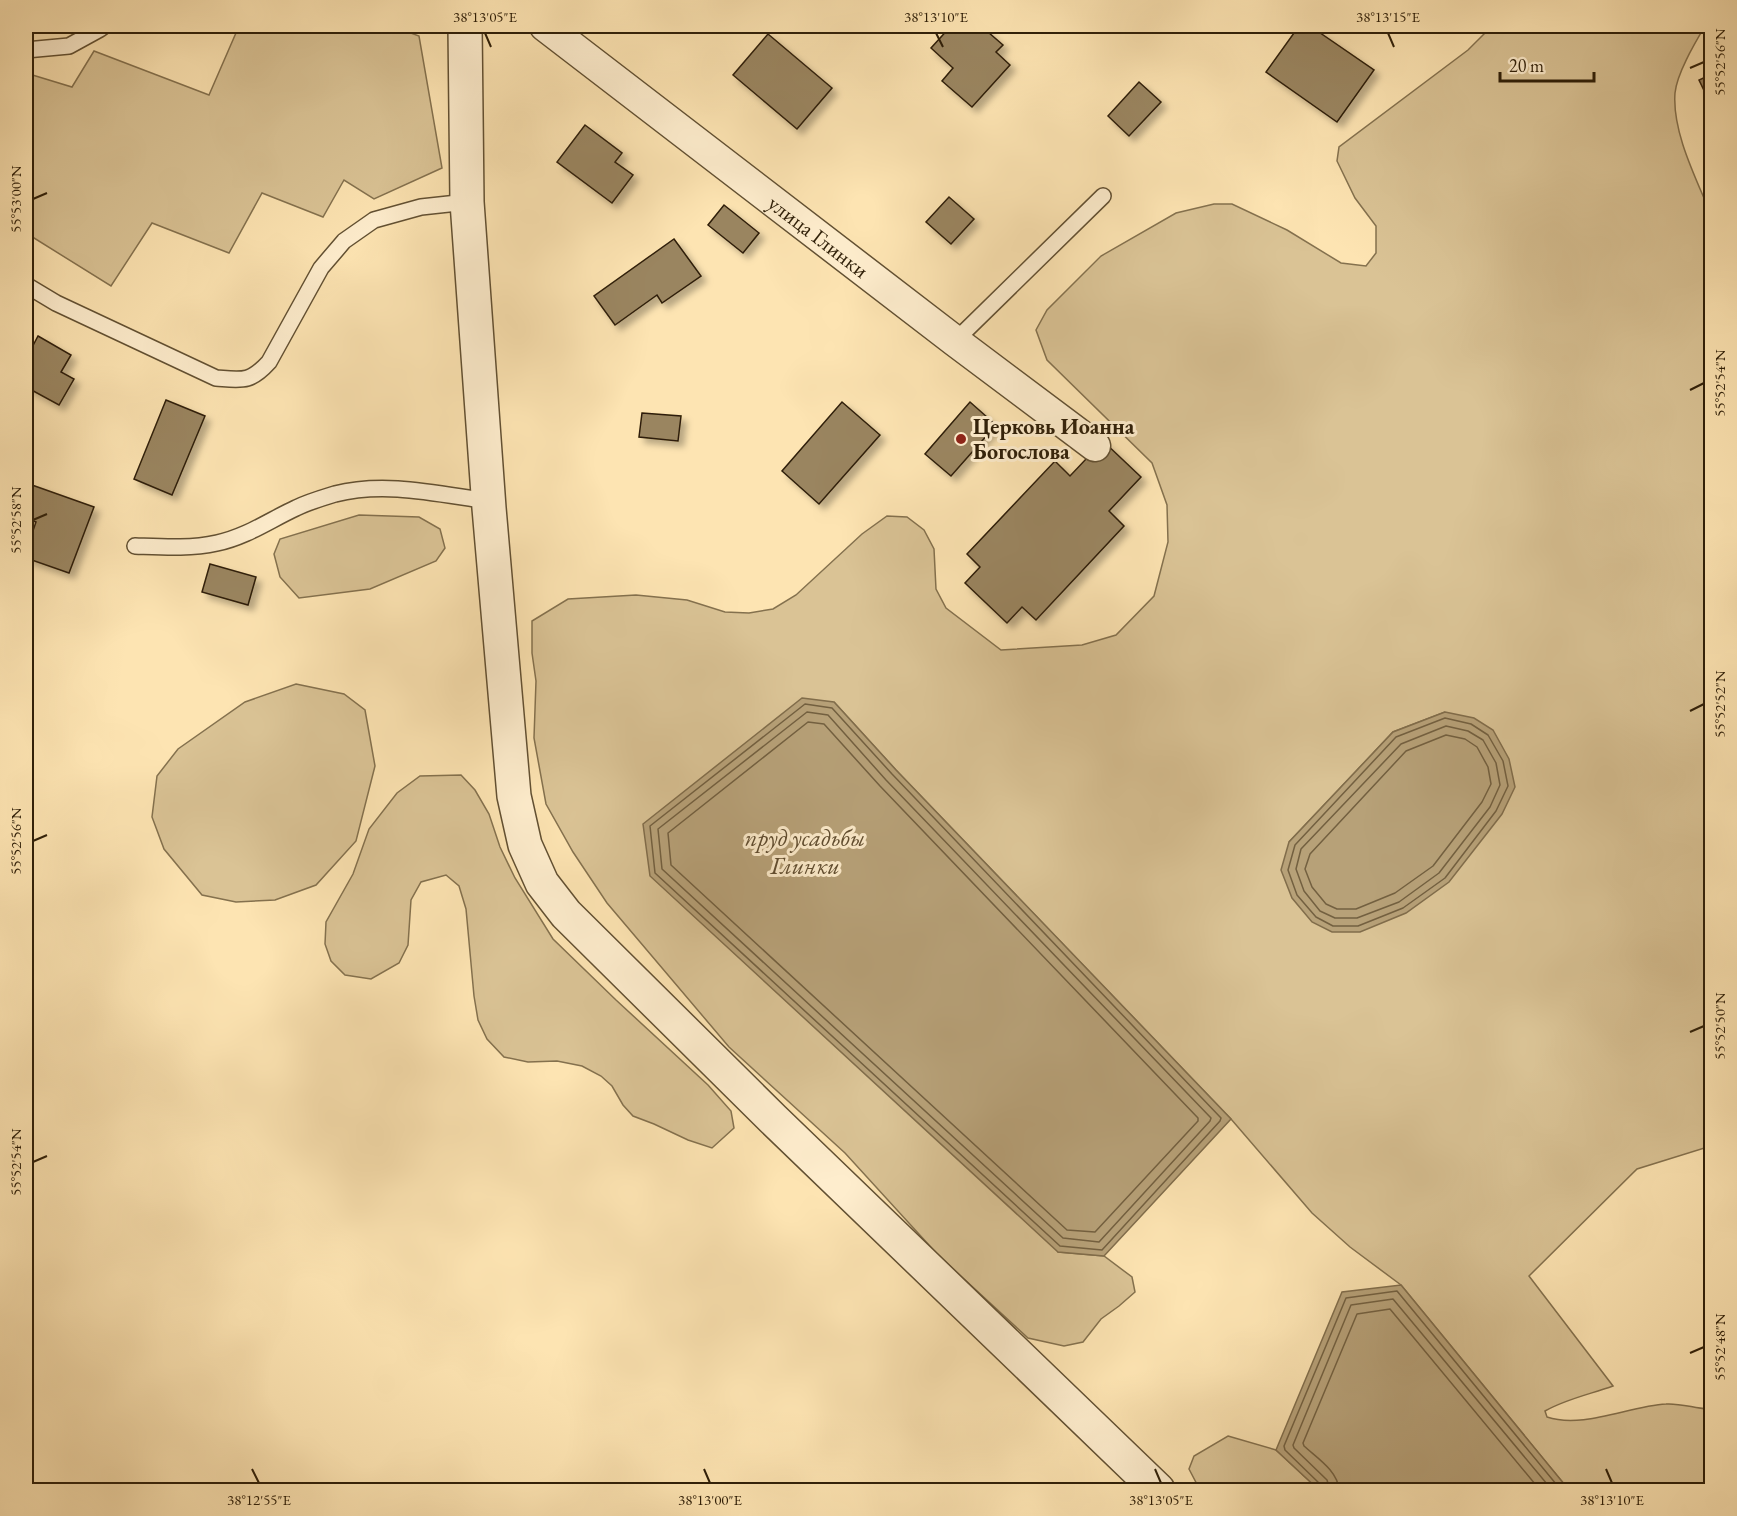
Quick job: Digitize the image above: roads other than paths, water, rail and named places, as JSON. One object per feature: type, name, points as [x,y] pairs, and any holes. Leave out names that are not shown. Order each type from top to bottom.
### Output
[{"type":"street","points":[[465,26],[467,202],[488,501],[514,796],[525,845],[542,883],[566,914],[773,1119],[1158,1491]]},
{"type":"street","name":"улица Глинки","points":[[545,26],[954,341],[1095,446]]},
{"type":"lane","points":[[26,50],[69,46],[104,26]]},
{"type":"lane","points":[[954,341],[1103,196]]},
{"type":"lane","points":[[26,285],[56,303],[216,378],[242,380],[257,375],[269,362],[321,268],[344,241],[374,220],[421,207],[467,202]]},
{"type":"lane","points":[[135,546],[183,547],[218,543],[251,532],[297,507],[336,494],[366,489],[400,489],[488,501]]},
{"type":"water","name":"пруд усадьбы Глинки","points":[[802,698],[834,702],[896,770],[1231,1119],[1104,1256],[1058,1252],[650,876],[643,824]]},
{"type":"water","points":[[1445,712],[1474,718],[1493,730],[1509,759],[1515,787],[1502,814],[1449,882],[1406,913],[1360,932],[1332,932],[1312,922],[1292,898],[1281,870],[1289,842],[1393,732]]},
{"type":"water","points":[[1401,1285],[1569,1490],[1319,1490],[1276,1450],[1342,1292]]},
{"type":"place","name":"Церковь Иоанна Богослова","points":[[961,439]]}]
